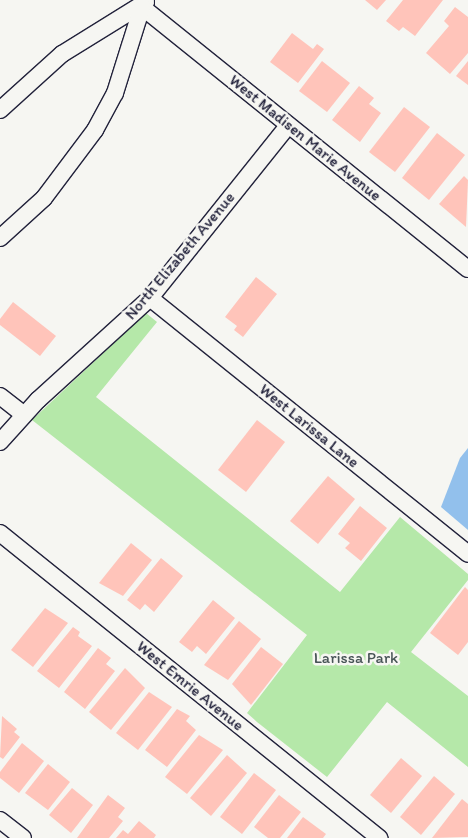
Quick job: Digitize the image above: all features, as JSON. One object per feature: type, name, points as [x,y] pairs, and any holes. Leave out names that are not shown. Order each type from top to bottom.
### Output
[{"type":"street","points":[[0,110],[62,54],[144,3]]},
{"type":"street","points":[[0,238],[44,198],[95,130],[114,93],[144,3]]},
{"type":"street","name":"West Madisen Marie Avenue","points":[[144,3],[288,126],[468,270]]},
{"type":"street","name":"North Elizabeth Avenue","points":[[0,442],[23,414],[150,298],[288,126]]},
{"type":"street","name":"West Larissa Lane","points":[[150,298],[468,554]]},
{"type":"street","points":[[0,396],[23,414]]},
{"type":"street","name":"West Emrie Avenue","points":[[0,533],[380,838]]},
{"type":"street","points":[[0,820],[23,838]]},
{"type":"green space","name":"Larissa Park","points":[[146,313],[157,322],[96,397],[340,592],[400,517],[468,574],[468,580],[411,652],[468,696],[468,767],[387,702],[327,777],[257,722],[247,713],[307,635],[32,420]]},
{"type":"water","points":[[468,448],[468,530],[441,507],[460,458]]},
{"type":"building","points":[[365,0],[386,0],[377,10]]},
{"type":"building","points":[[403,0],[443,0],[415,36],[403,27],[399,31],[386,21]]},
{"type":"building","points":[[455,7],[468,17],[468,53],[450,74],[426,53],[449,26],[444,21]]},
{"type":"building","points":[[292,33],[313,49],[317,44],[324,49],[298,83],[270,62]]},
{"type":"building","points":[[322,61],[350,83],[327,112],[299,91]]},
{"type":"building","points":[[468,61],[468,85],[456,76]]},
{"type":"building","points":[[359,86],[374,98],[369,104],[381,113],[360,142],[332,120]]},
{"type":"building","points":[[404,107],[430,127],[395,172],[369,152]]},
{"type":"building","points":[[437,133],[465,155],[429,200],[402,178]]},
{"type":"building","points":[[464,176],[468,180],[466,227],[439,204]]},
{"type":"building","points":[[256,277],[277,294],[243,337],[234,330],[237,326],[225,317]]},
{"type":"building","points":[[13,302],[56,336],[40,356],[0,325],[0,319]]},
{"type":"building","points":[[257,420],[285,442],[246,492],[218,470]]},
{"type":"building","points":[[328,476],[355,499],[318,544],[290,521]]},
{"type":"building","points":[[360,506],[387,528],[361,561],[345,548],[350,543],[338,534]]},
{"type":"building","points":[[131,543],[152,560],[123,596],[99,583]]},
{"type":"building","points":[[161,558],[183,576],[154,612],[145,604],[140,610],[127,600]]},
{"type":"building","points":[[465,587],[468,590],[468,642],[458,655],[430,633]]},
{"type":"building","points":[[213,600],[235,618],[206,654],[197,646],[192,652],[179,642]]},
{"type":"building","points":[[45,608],[68,623],[33,667],[11,650]]},
{"type":"building","points":[[239,621],[261,639],[228,680],[204,665]]},
{"type":"building","points":[[73,627],[80,632],[78,636],[92,646],[59,688],[37,671]]},
{"type":"building","points":[[261,647],[283,664],[251,705],[232,684]]},
{"type":"building","points":[[98,648],[111,658],[106,664],[115,671],[85,709],[64,692]]},
{"type":"building","points":[[125,668],[145,688],[111,730],[89,712]]},
{"type":"building","points":[[149,692],[172,707],[138,750],[116,733]]},
{"type":"building","points":[[177,709],[190,716],[186,721],[196,730],[167,767],[145,750]]},
{"type":"building","points":[[2,716],[17,729],[14,732],[20,737],[3,759],[0,757]]},
{"type":"building","points":[[199,735],[223,750],[187,794],[165,777]]},
{"type":"building","points":[[22,743],[44,761],[19,793],[0,778],[0,772]]},
{"type":"building","points":[[227,755],[247,773],[211,816],[190,798]]},
{"type":"building","points":[[401,758],[422,776],[391,813],[370,795]]},
{"type":"building","points":[[48,764],[70,782],[48,810],[25,793]]},
{"type":"building","points":[[254,773],[276,790],[242,834],[220,817]]},
{"type":"building","points":[[434,776],[455,794],[421,835],[400,817]]},
{"type":"building","points":[[72,788],[93,805],[71,833],[49,815]]},
{"type":"building","points":[[108,795],[125,808],[118,817],[123,821],[109,838],[77,838]]},
{"type":"building","points":[[279,795],[301,812],[280,838],[268,838],[254,827]]},
{"type":"building","points":[[462,799],[468,804],[468,837],[432,838]]},
{"type":"building","points":[[303,817],[326,834],[323,838],[287,838]]},
{"type":"building","points":[[139,821],[156,835],[154,838],[116,838],[123,830],[128,834]]}]
